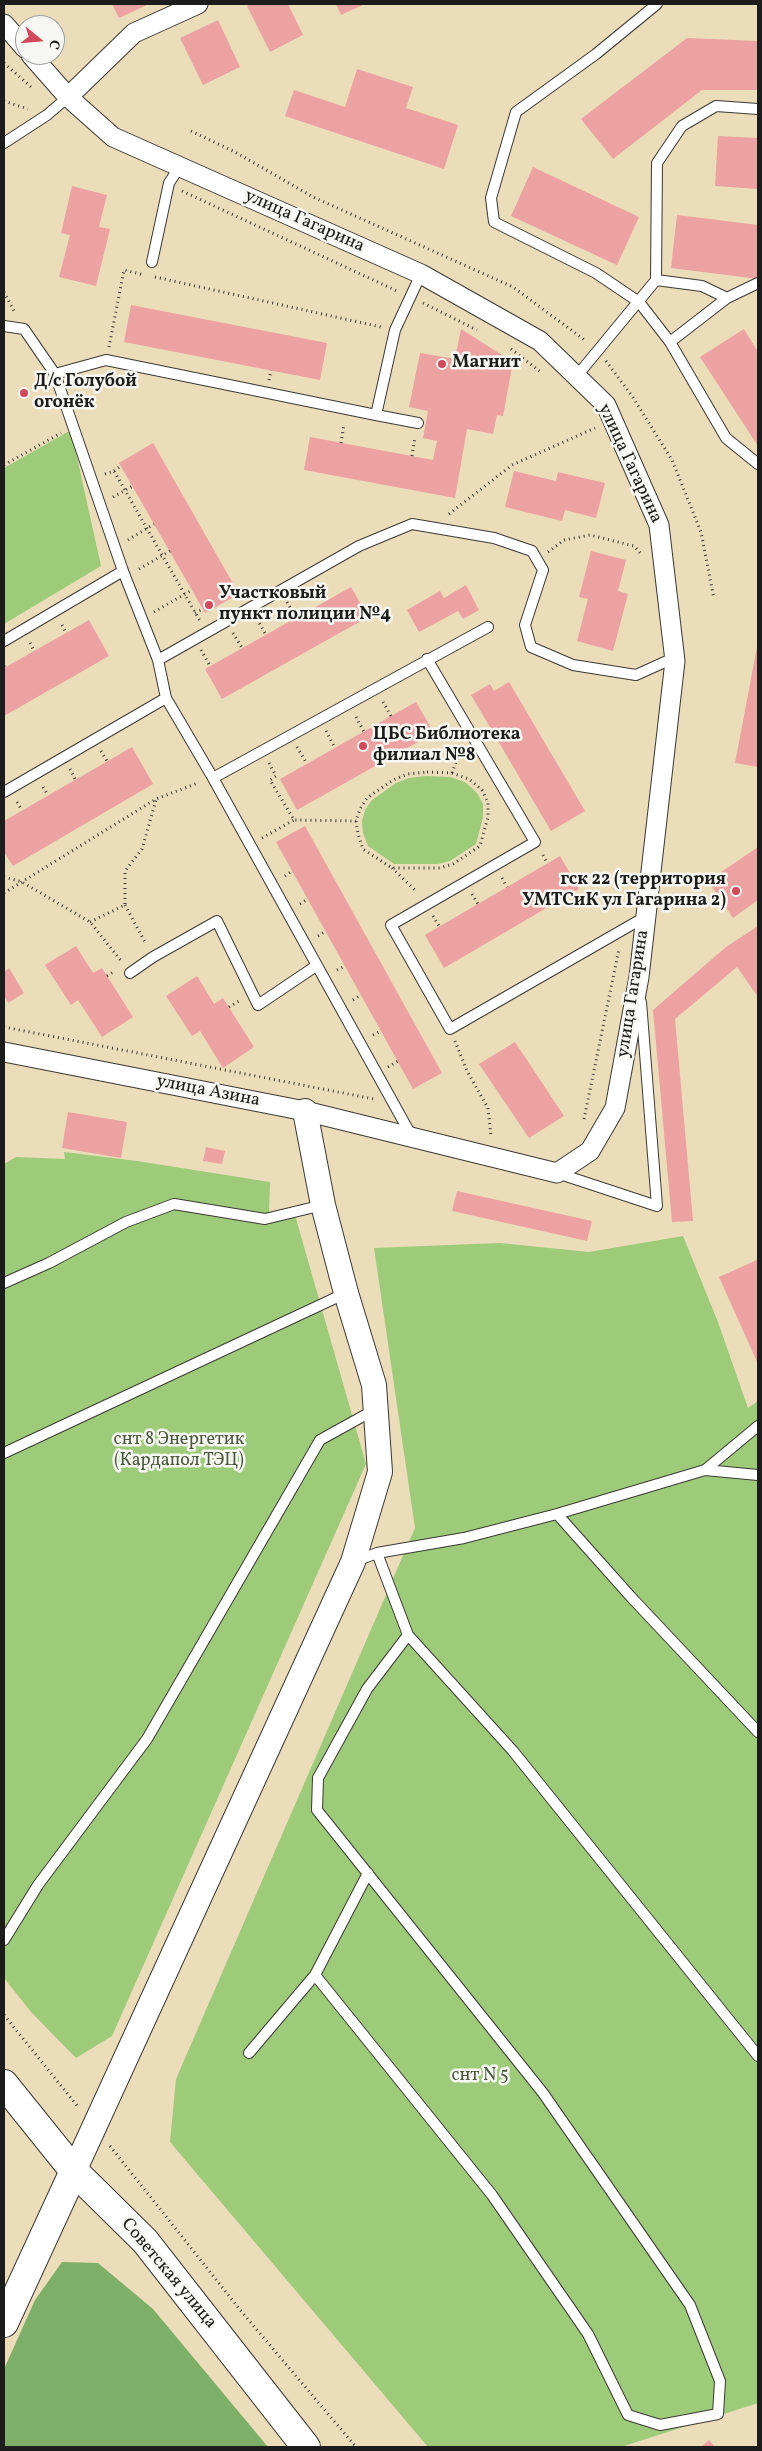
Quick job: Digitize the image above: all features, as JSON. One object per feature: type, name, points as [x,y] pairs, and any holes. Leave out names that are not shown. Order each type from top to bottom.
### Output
[{"type":"main road","name":"Советская улица","points":[[4,2084],[74,2171],[145,2241],[306,2447]]},
{"type":"main road","points":[[4,2323],[74,2171]]},
{"type":"street","points":[[62,102],[134,33],[198,4]]},
{"type":"street","points":[[4,24],[15,37]]},
{"type":"street","name":"улица Гагарина","points":[[38,65],[62,102],[113,137],[421,274],[540,341],[606,405],[659,525],[675,661],[639,976],[615,1108],[590,1151],[557,1174]]},
{"type":"street","name":"улица Азина","points":[[4,1052],[305,1111],[411,1135],[557,1174]]},
{"type":"street","points":[[74,2171],[353,1562],[380,1472],[374,1385],[346,1293],[323,1205],[305,1111]]},
{"type":"lane","points":[[657,4],[596,54],[516,112],[491,198],[494,222],[596,273],[639,302],[670,342],[726,438],[758,464]]},
{"type":"lane","points":[[4,143],[47,115],[62,102]]},
{"type":"lane","points":[[576,376],[656,280],[656,163],[682,126],[716,106],[758,109]]},
{"type":"lane","points":[[152,262],[169,184],[180,166]]},
{"type":"lane","points":[[376,416],[396,330],[421,274]]},
{"type":"lane","points":[[656,280],[702,286],[727,298]]},
{"type":"lane","points":[[670,342],[727,298],[758,284]]},
{"type":"lane","points":[[4,326],[24,329],[55,374],[114,548],[158,660],[166,698],[213,778],[411,1135]]},
{"type":"lane","points":[[55,374],[106,360],[418,423]]},
{"type":"lane","points":[[158,660],[359,546],[412,524],[494,538],[532,551],[543,570],[525,625],[530,647],[573,665],[636,675],[667,661],[675,661]]},
{"type":"lane","points":[[4,640],[124,574]]},
{"type":"lane","points":[[213,778],[488,627]]},
{"type":"lane","points":[[427,659],[535,842],[391,925],[450,1029],[645,917]]},
{"type":"lane","points":[[4,792],[166,698]]},
{"type":"lane","points":[[130,973],[152,957],[217,921],[258,1005],[316,966]]},
{"type":"lane","points":[[557,1174],[657,1206],[639,976]]},
{"type":"lane","points":[[4,1283],[49,1263],[126,1222],[174,1204],[265,1219],[323,1205]]},
{"type":"lane","points":[[4,1453],[346,1293]]},
{"type":"lane","points":[[4,1940],[43,1878],[147,1739],[320,1440],[376,1409]]},
{"type":"lane","points":[[705,1470],[758,1426]]},
{"type":"lane","points":[[353,1562],[377,1553],[464,1538],[557,1514],[705,1470],[758,1475]]},
{"type":"lane","points":[[557,1514],[631,1597],[758,1732]]},
{"type":"lane","points":[[377,1553],[408,1635],[513,1751],[758,2056]]},
{"type":"lane","points":[[315,1975],[492,2195],[588,2334],[628,2415],[660,2425],[718,2414],[720,2381],[690,2305],[543,2094],[316,1810],[318,1778],[367,1689],[408,1635]]},
{"type":"lane","points":[[249,2053],[315,1975],[368,1873]]},
{"type":"path","points":[[4,63],[62,102]]},
{"type":"path","points":[[4,101],[47,115]]},
{"type":"path","points":[[169,184],[411,297],[481,332]]},
{"type":"path","points":[[106,360],[124,270],[396,330]]},
{"type":"path","points":[[505,344],[543,374]]},
{"type":"path","points":[[341,443],[347,409]]},
{"type":"path","points":[[4,466],[73,426]]},
{"type":"path","points":[[433,527],[512,465],[600,426]]},
{"type":"path","points":[[90,478],[114,471],[121,466]]},
{"type":"path","points":[[114,471],[206,632]]},
{"type":"path","points":[[100,505],[133,486]]},
{"type":"path","points":[[114,548],[154,524]]},
{"type":"path","points":[[537,559],[564,540],[590,535],[634,546],[644,557]]},
{"type":"path","points":[[124,574],[170,551]]},
{"type":"path","points":[[142,619],[192,590]]},
{"type":"path","points":[[196,613],[203,609]]},
{"type":"path","points":[[452,774],[468,729]]},
{"type":"path","points":[[262,751],[276,776],[270,780],[294,820]]},
{"type":"path","points":[[392,868],[440,868],[453,864],[480,846],[488,817],[488,803],[482,790],[469,778],[452,774],[427,772],[408,774],[393,780],[368,798],[360,809],[356,821],[363,849],[392,868],[415,889],[426,904]]},
{"type":"path","points":[[4,893],[156,799],[213,778]]},
{"type":"path","points":[[152,957],[125,905],[125,871],[142,849],[156,799]]},
{"type":"path","points":[[250,845],[294,820],[356,821]]},
{"type":"path","points":[[4,877],[22,882],[90,922],[130,973]]},
{"type":"path","points":[[90,922],[125,905]]},
{"type":"path","points":[[584,1124],[623,930]]},
{"type":"path","points":[[4,1027],[393,1103]]},
{"type":"path","points":[[450,1029],[467,1071],[488,1108],[492,1147]]},
{"type":"path","points":[[4,2015],[241,2311],[356,2447]]},
{"type":"green space","points":[[71,430],[101,566],[4,624],[4,468]]},
{"type":"green space","points":[[426,776],[450,777],[465,782],[477,793],[483,804],[483,817],[476,844],[450,861],[438,864],[394,864],[368,846],[363,833],[362,821],[365,810],[372,800],[396,783],[409,778]]},
{"type":"green space","name":"снт 8 Энергетик (Кардапол ТЭЦ)","points":[[64,1152],[137,1161],[270,1182],[269,1212],[293,1208],[366,1464],[112,2036],[76,2058],[31,2012],[4,1978],[4,1164],[16,1157],[65,1159]]},
{"type":"green space","name":"снт N 5","points":[[683,1236],[718,1322],[748,1408],[758,1401],[758,2403],[621,2447],[428,2447],[170,2142],[176,2079],[415,1528],[374,1248],[500,1243],[589,1252]]},
{"type":"green space","points":[[62,2262],[98,2263],[153,2309],[268,2447],[4,2447],[4,2369],[35,2300]]},
{"type":"building","points":[[112,4],[149,4],[119,18]]},
{"type":"building","points":[[251,4],[288,4],[303,35],[270,52],[247,6]]},
{"type":"building","points":[[336,4],[365,4],[341,15]]},
{"type":"building","points":[[218,20],[240,67],[203,85],[180,38]]},
{"type":"building","points":[[687,38],[758,41],[758,90],[702,90],[613,159],[581,119]]},
{"type":"building","points":[[357,69],[413,87],[406,108],[458,125],[444,169],[285,116],[294,90],[345,107]]},
{"type":"building","points":[[718,136],[758,138],[758,189],[715,186]]},
{"type":"building","points":[[533,167],[639,217],[617,265],[511,216]]},
{"type":"building","points":[[72,186],[107,195],[99,227],[110,229],[96,286],[59,277],[70,235],[61,233]]},
{"type":"building","points":[[677,215],[758,225],[758,279],[671,268]]},
{"type":"building","points":[[131,305],[327,343],[320,380],[124,342]]},
{"type":"building","points":[[461,329],[513,362],[503,416],[497,415],[493,434],[467,429],[455,498],[304,470],[310,437],[433,460],[437,441],[423,438],[428,411],[409,407],[420,353],[455,359]]},
{"type":"building","points":[[744,329],[758,352],[758,446],[700,357]]},
{"type":"building","points":[[153,443],[239,594],[205,613],[119,463]]},
{"type":"building","points":[[514,471],[556,481],[558,472],[605,483],[596,518],[565,510],[562,521],[505,507]]},
{"type":"building","points":[[591,551],[626,560],[618,591],[628,594],[613,651],[577,641],[588,599],[579,597]]},
{"type":"building","points":[[466,585],[479,610],[463,619],[458,611],[419,632],[407,610],[440,591],[444,598]]},
{"type":"building","points":[[351,587],[368,617],[222,699],[205,669]]},
{"type":"building","points":[[89,620],[109,656],[4,716],[4,668]]},
{"type":"building","points":[[758,648],[758,767],[735,763]]},
{"type":"building","points":[[509,682],[585,811],[551,831],[471,695],[490,684],[494,691]]},
{"type":"building","points":[[416,702],[434,733],[297,810],[280,779]]},
{"type":"building","points":[[132,747],[153,784],[13,866],[4,852],[4,821]]},
{"type":"building","points":[[305,826],[442,1073],[413,1089],[276,842]]},
{"type":"building","name":"гск 22 (территория УМТСиК ул Гагарина 2)","points":[[758,847],[758,900],[733,918],[708,881]]},
{"type":"building","points":[[560,856],[579,889],[444,968],[425,935]]},
{"type":"building","points":[[758,926],[758,997],[737,967],[675,1019],[693,1221],[672,1222],[653,1010],[726,947]]},
{"type":"building","points":[[76,946],[93,973],[102,968],[133,1017],[102,1037],[78,1000],[71,1005],[45,965]]},
{"type":"building","points":[[9,968],[24,993],[8,1003],[4,995],[4,972]]},
{"type":"building","points":[[197,976],[214,1004],[223,998],[254,1047],[223,1068],[200,1031],[192,1036],[166,996]]},
{"type":"building","points":[[515,1042],[564,1116],[529,1138],[479,1064]]},
{"type":"building","points":[[68,1112],[127,1122],[121,1158],[62,1148]]},
{"type":"building","points":[[206,1147],[225,1151],[222,1164],[203,1161]]},
{"type":"building","points":[[457,1191],[592,1221],[587,1241],[452,1211]]},
{"type":"building","points":[[757,1260],[758,1262],[758,1364],[719,1277]]},
{"type":"building","points":[[709,2440],[715,2447],[701,2447]]},
{"type":"place","name":"Магнит","points":[[442,364]]},
{"type":"place","name":"Д/с Голубой огонёк","points":[[24,393]]},
{"type":"place","name":"Участковый пункт полиции №4","points":[[209,605]]},
{"type":"place","name":"ЦБС Библиотека филиал №8","points":[[363,746]]},
{"type":"place","name":"гск 22 (территория УМТСиК ул Гагарина 2)","points":[[736,891]]}]
